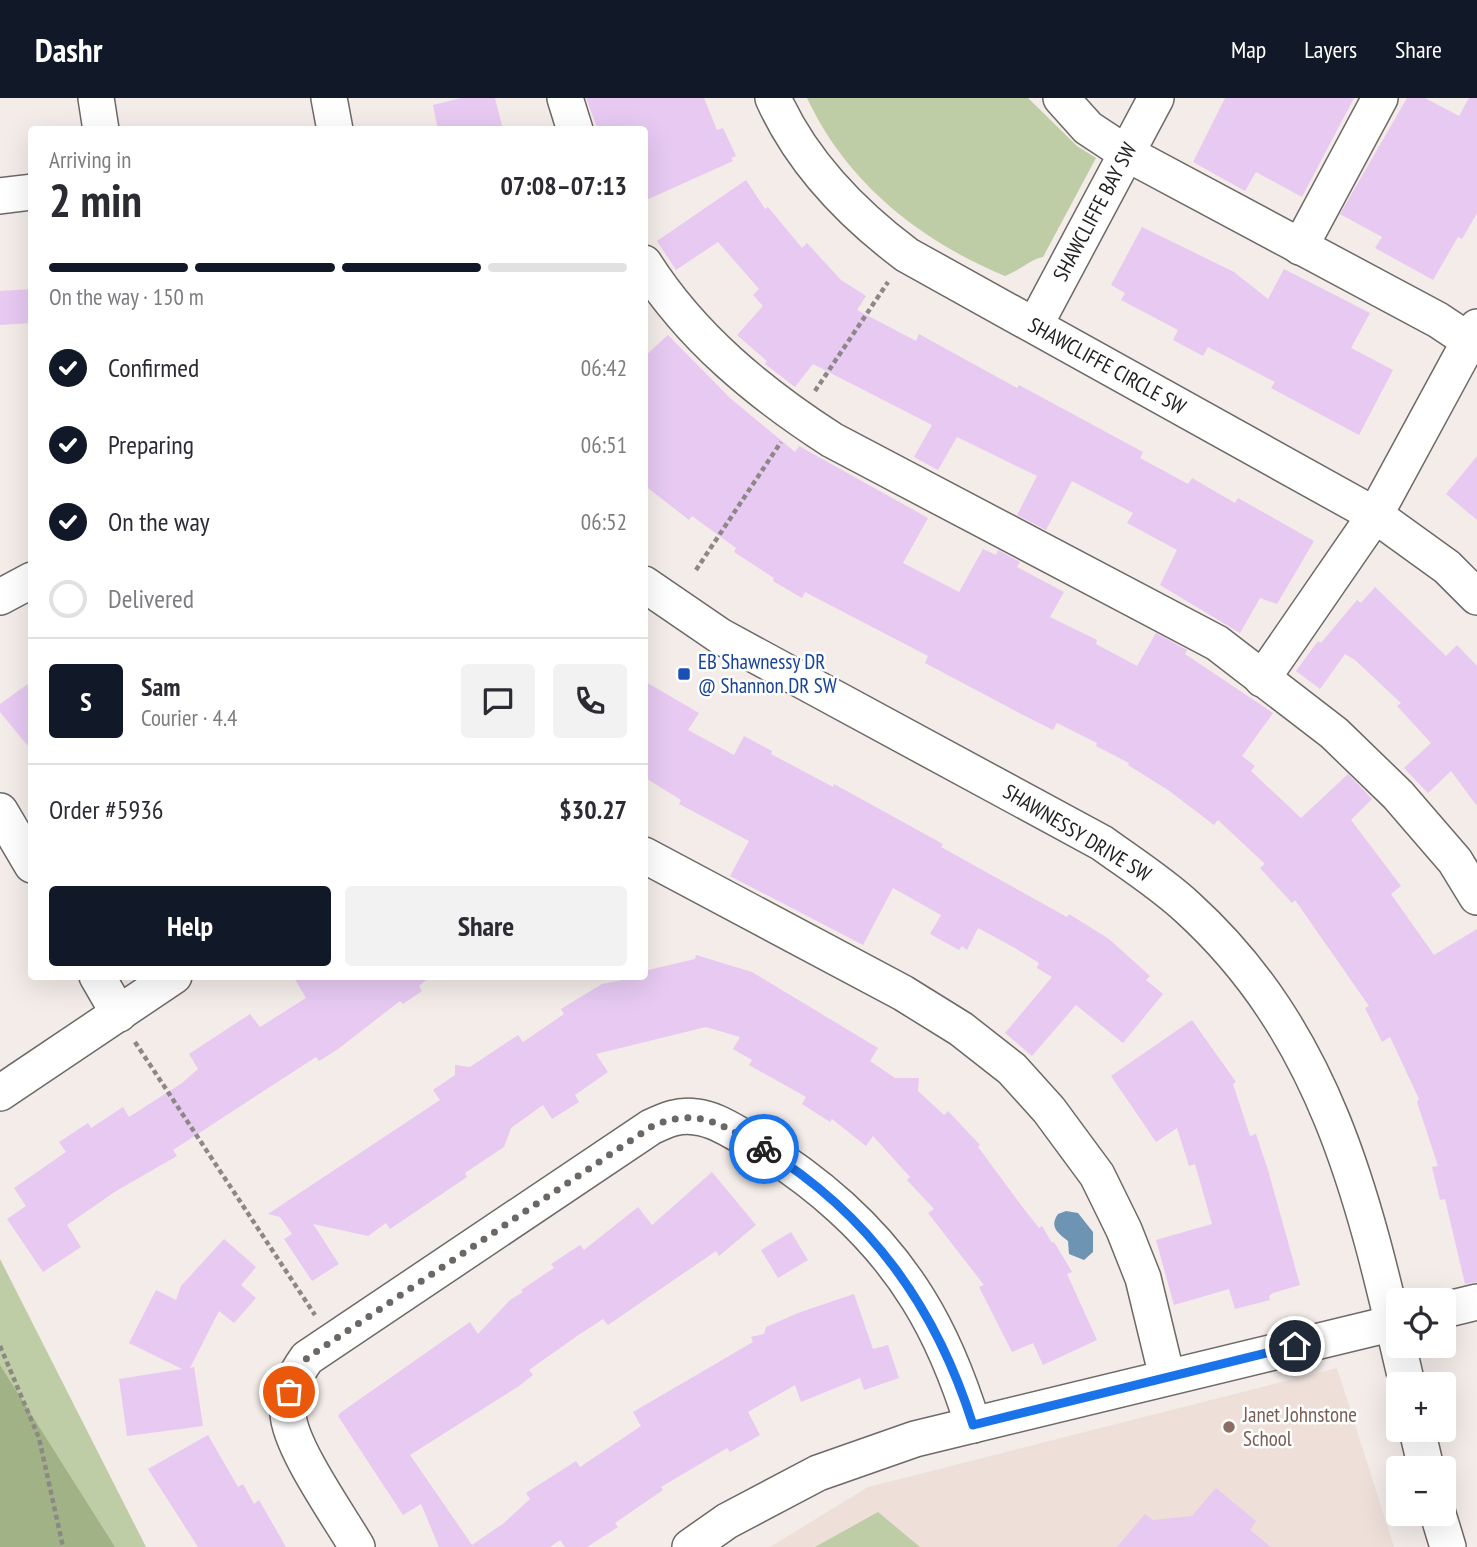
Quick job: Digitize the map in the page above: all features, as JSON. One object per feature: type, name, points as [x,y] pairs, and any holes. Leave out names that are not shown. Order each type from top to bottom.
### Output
[{"type":"street","points":[[96,98],[100,126]]},
{"type":"street","points":[[329,98],[334,126]]},
{"type":"street","points":[[565,98],[574,126]]},
{"type":"street","name":"SHAWCLIFFE CIRCLE SW","points":[[773,98],[785,124],[828,184],[876,232],[945,279],[1035,325],[1375,515],[1447,567],[1477,597]]},
{"type":"street","points":[[1061,98],[1088,128],[1126,153],[1474,338],[1375,515],[1262,679]]},
{"type":"street","name":"SHAWCLIFFE BAY SW","points":[[1035,325],[1156,98]]},
{"type":"street","points":[[1300,247],[1380,98]]},
{"type":"street","points":[[0,196],[28,192]]},
{"type":"street","points":[[648,268],[705,341],[764,394],[797,417],[832,440],[1217,643],[1334,733],[1398,795],[1455,861],[1477,897]]},
{"type":"street","points":[[0,597],[28,582]]},
{"type":"street","name":"SHAWNESSY DRIVE SW","points":[[648,587],[720,636],[1102,843],[1187,907],[1243,965],[1286,1025],[1313,1072],[1346,1153],[1386,1291]]},
{"type":"street","points":[[0,811],[28,858]]},
{"type":"street","points":[[648,857],[903,993],[961,1029],[1012,1069],[1049,1110],[1097,1175],[1143,1278],[1167,1377]]},
{"type":"street","points":[[99,980],[118,1014]]},
{"type":"street","points":[[0,1093],[168,980]]},
{"type":"street","points":[[357,1547],[289,1423],[288,1400],[295,1375],[307,1358],[651,1127],[672,1117],[695,1116],[720,1124],[766,1150],[795,1169],[859,1224],[918,1299],[956,1372],[973,1425]]},
{"type":"street","points":[[1456,1307],[1477,1302]]},
{"type":"street","points":[[690,1547],[727,1521],[818,1473],[915,1439],[1386,1324]]},
{"type":"street","points":[[1442,1526],[1448,1547]]},
{"type":"path","points":[[118,1014],[332,1342]]},
{"type":"path","points":[[0,1346],[39,1438],[63,1547]]},
{"type":"shaded area","name":"Janet Johnstone School","points":[[1337,1368],[1394,1547],[770,1547],[868,1487]]},
{"type":"green space","points":[[807,98],[1028,98],[1077,146],[1096,158],[1043,257],[1005,276],[944,245],[889,205],[864,182],[842,156]]},
{"type":"green space","points":[[0,1259],[146,1547],[0,1547]]},
{"type":"green space","points":[[0,1365],[115,1547],[0,1547]]},
{"type":"green space","points":[[878,1512],[920,1547],[815,1547]]},
{"type":"water","points":[[1066,1211],[1078,1213],[1093,1232],[1093,1252],[1084,1260],[1069,1254],[1068,1241],[1055,1226],[1058,1214]]},
{"type":"building","points":[[461,98],[495,98],[502,126],[437,126],[433,105]]},
{"type":"building","points":[[586,98],[704,98],[717,130],[723,128],[736,156],[731,158],[733,161],[648,199],[648,126],[596,126]]},
{"type":"building","points":[[1225,98],[1354,98],[1302,197],[1256,172],[1245,191],[1193,162]]},
{"type":"building","points":[[1407,98],[1425,98],[1459,116],[1469,98],[1477,98],[1477,213],[1462,239],[1458,237],[1433,280],[1375,248],[1382,237],[1340,214]]},
{"type":"building","points":[[746,180],[765,209],[768,207],[802,248],[807,243],[841,280],[866,296],[857,310],[916,341],[919,334],[1017,388],[1019,385],[1143,452],[1140,458],[1188,484],[1192,478],[1235,503],[1238,498],[1314,541],[1277,604],[1260,598],[1240,633],[1160,585],[1177,550],[1127,523],[1133,513],[1072,481],[1046,530],[1017,515],[1037,476],[957,437],[938,470],[914,457],[932,425],[813,364],[795,387],[765,364],[767,361],[737,335],[763,306],[753,295],[759,289],[718,242],[676,270],[657,241]]},
{"type":"building","points":[[1142,227],[1234,272],[1268,299],[1284,269],[1370,313],[1351,348],[1393,370],[1359,435],[1271,388],[1275,382],[1208,347],[1203,356],[1173,340],[1178,330],[1121,300],[1125,293],[1111,285]]},
{"type":"building","points":[[28,289],[28,323],[0,325],[0,291]]},
{"type":"building","points":[[668,335],[730,398],[795,452],[799,446],[928,518],[903,563],[959,592],[983,549],[996,555],[998,550],[1020,562],[1017,567],[1064,592],[1050,617],[1097,640],[1096,644],[1137,666],[1156,633],[1187,650],[1185,654],[1273,713],[1242,756],[1255,766],[1251,771],[1301,818],[1348,774],[1372,799],[1351,820],[1401,886],[1391,894],[1434,955],[1477,929],[1477,1282],[1465,1284],[1445,1199],[1440,1200],[1432,1167],[1438,1166],[1417,1102],[1419,1099],[1390,1037],[1382,1042],[1365,1008],[1369,1006],[1295,900],[1292,903],[1260,868],[1265,864],[1218,820],[1214,825],[1168,790],[1128,765],[1129,763],[1096,746],[1097,743],[1057,723],[1053,730],[925,663],[928,656],[805,592],[802,598],[773,581],[774,578],[734,552],[736,548],[692,516],[689,520],[648,488],[648,353]]},
{"type":"building","points":[[1477,456],[1477,520],[1446,494]]},
{"type":"building","points":[[1375,587],[1446,656],[1457,645],[1477,666],[1477,806],[1451,771],[1428,793],[1404,768],[1431,743],[1397,706],[1401,703],[1355,660],[1345,654],[1320,689],[1296,671],[1318,641],[1321,643],[1357,600],[1361,603]]},
{"type":"building","points":[[648,683],[699,713],[688,730],[734,755],[744,736],[772,751],[771,754],[833,787],[834,784],[943,844],[941,847],[1067,917],[1069,914],[1109,939],[1150,976],[1146,980],[1163,994],[1123,1043],[1076,1005],[1032,1056],[1005,1033],[1052,977],[1037,968],[1039,963],[978,928],[967,950],[962,946],[959,950],[930,934],[941,915],[893,888],[863,945],[730,876],[749,841],[679,804],[681,800],[648,779]]},
{"type":"building","points":[[28,684],[28,746],[0,712],[0,704]]},
{"type":"building","points":[[696,955],[752,972],[878,1048],[870,1061],[895,1078],[919,1078],[918,1091],[944,1115],[948,1111],[980,1145],[978,1147],[1024,1209],[1039,1228],[1042,1226],[1052,1243],[1054,1242],[1072,1272],[1067,1274],[1097,1340],[1043,1365],[1033,1343],[1012,1352],[979,1287],[984,1285],[928,1213],[934,1209],[907,1180],[910,1177],[873,1136],[866,1146],[832,1119],[830,1122],[802,1104],[806,1097],[749,1065],[752,1060],[733,1049],[740,1037],[706,1027],[596,1054],[608,1072],[575,1095],[579,1102],[552,1119],[543,1105],[511,1128],[504,1147],[465,1173],[467,1177],[390,1229],[386,1223],[368,1236],[313,1224],[339,1264],[312,1281],[284,1239],[292,1234],[280,1217],[268,1214],[440,1100],[433,1090],[455,1075],[455,1065],[470,1067],[518,1035],[523,1042],[564,1014],[561,1009],[602,984],[623,980],[648,980],[648,970],[695,959]]},
{"type":"building","points":[[295,980],[426,980],[419,986],[422,991],[403,1004],[400,1001],[338,1049],[319,1061],[316,1057],[173,1150],[177,1156],[116,1191],[67,1225],[81,1247],[43,1272],[7,1219],[26,1206],[14,1188],[66,1152],[59,1142],[88,1123],[91,1128],[123,1107],[129,1117],[182,1083],[198,1069],[189,1054],[250,1014],[260,1027],[306,998]]},
{"type":"building","points":[[1192,1020],[1236,1082],[1233,1084],[1250,1136],[1256,1134],[1268,1170],[1300,1285],[1273,1293],[1269,1296],[1270,1300],[1235,1309],[1229,1289],[1174,1305],[1156,1240],[1212,1224],[1195,1164],[1189,1166],[1177,1128],[1156,1142],[1111,1076]]},
{"type":"building","points":[[712,1172],[756,1225],[719,1256],[716,1251],[608,1325],[603,1319],[577,1336],[529,1370],[533,1375],[519,1386],[410,1455],[472,1545],[504,1523],[530,1499],[526,1493],[576,1461],[580,1467],[641,1426],[633,1412],[753,1342],[751,1337],[764,1334],[766,1327],[798,1313],[854,1294],[873,1349],[888,1345],[899,1378],[864,1390],[860,1378],[801,1402],[795,1385],[748,1412],[760,1435],[730,1452],[727,1448],[661,1487],[663,1490],[615,1523],[618,1527],[587,1547],[565,1547],[560,1540],[550,1547],[439,1547],[421,1504],[403,1515],[338,1416],[340,1413],[470,1322],[478,1334],[510,1300],[523,1292],[521,1290],[554,1268],[551,1264],[580,1245],[584,1250],[638,1207],[652,1225]]},
{"type":"building","points":[[791,1232],[808,1260],[778,1278],[761,1250]]},
{"type":"building","points":[[224,1239],[256,1267],[241,1285],[256,1298],[234,1323],[219,1311],[190,1368],[194,1367],[203,1426],[127,1436],[119,1379],[182,1369],[129,1343],[156,1290],[176,1300],[181,1286]]},
{"type":"building","points":[[208,1435],[238,1487],[243,1484],[254,1504],[259,1500],[286,1547],[198,1547],[148,1469]]},
{"type":"building","points":[[1216,1488],[1256,1521],[1250,1530],[1271,1547],[1117,1547],[1145,1514],[1153,1520],[1192,1516]]},
{"type":"way so far","points":[[289,1392],[295,1375],[307,1358],[651,1127],[672,1117],[695,1116],[720,1124],[764,1149]]},
{"type":"place","name":"EB Shawnessy DR @ Shannon DR SW","points":[[684,674]]},
{"type":"place","name":"Janet Johnstone School","points":[[1229,1427]]},
{"type":"route","points":[[764,1149],[795,1169],[859,1224],[895,1266],[918,1299],[956,1372],[973,1425],[1295,1346]]}]
